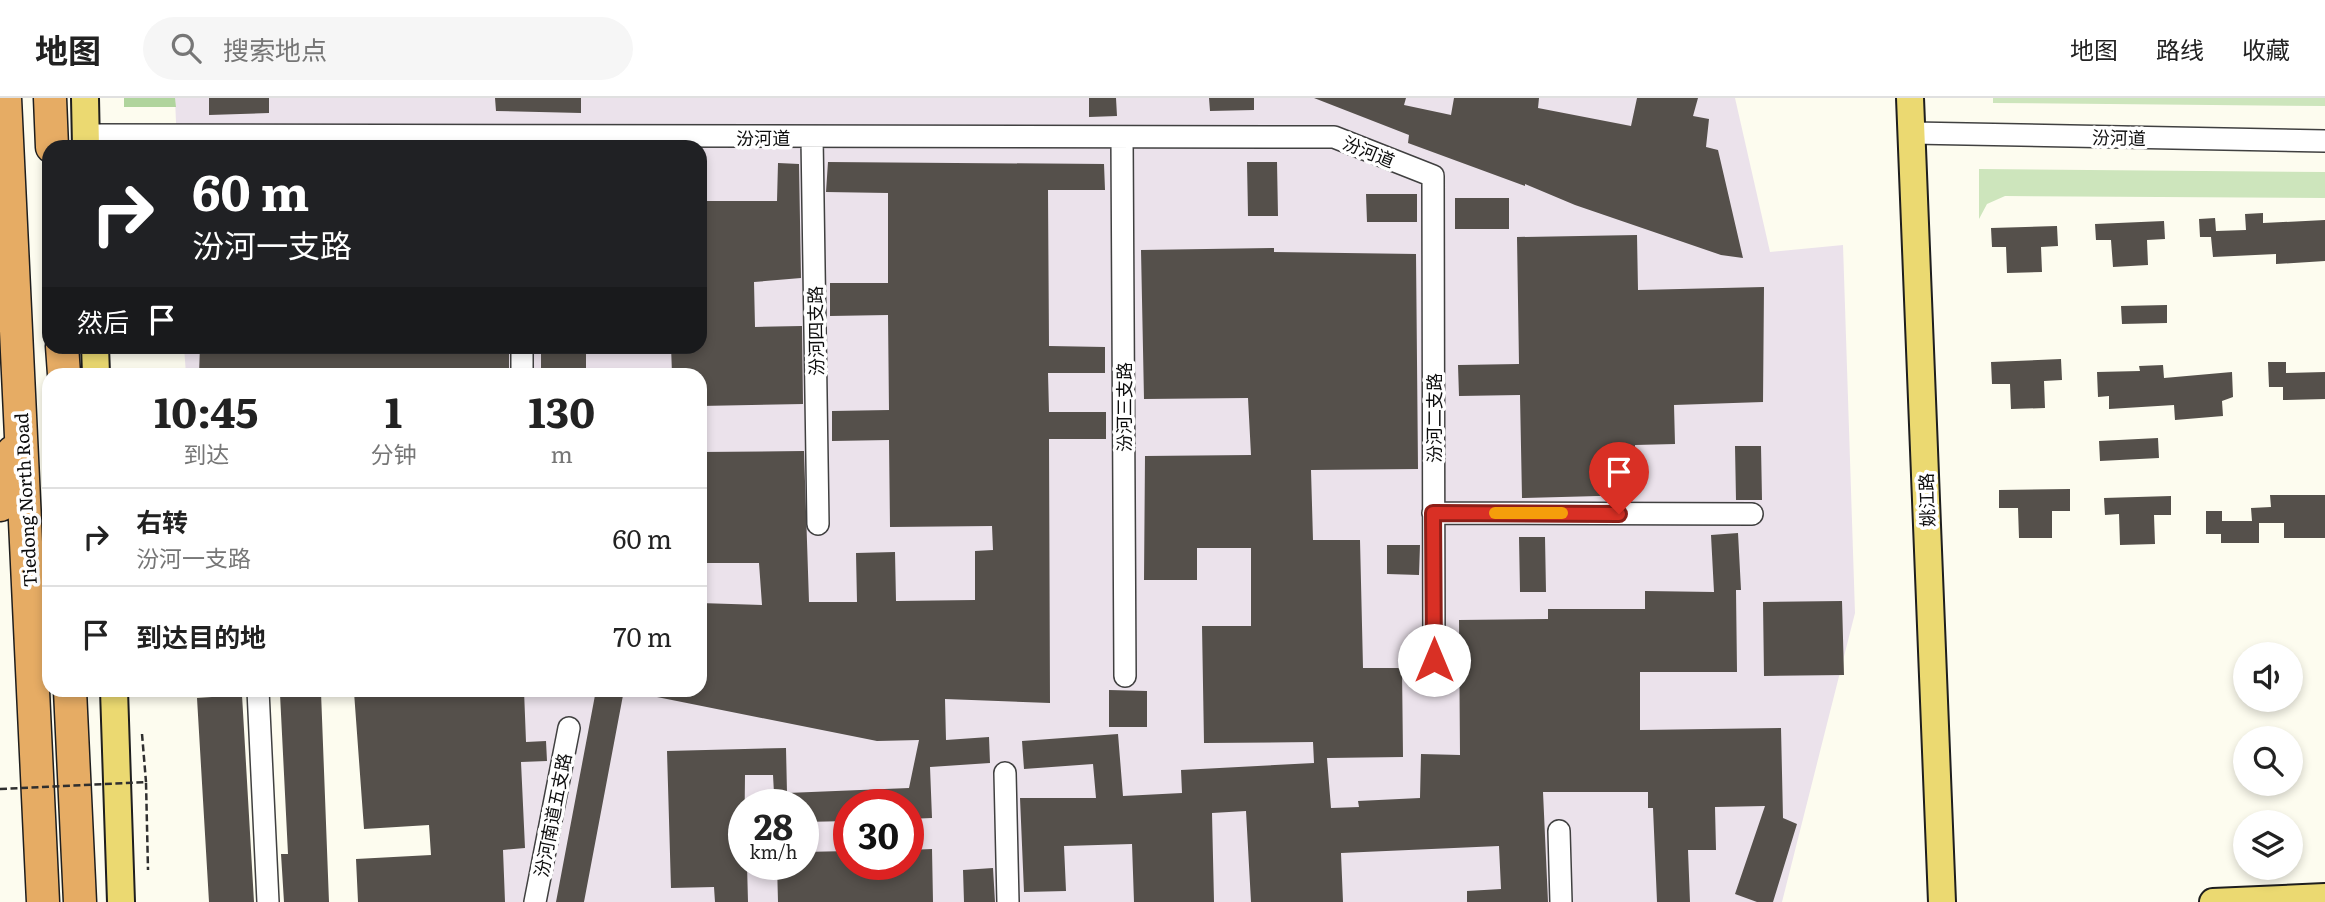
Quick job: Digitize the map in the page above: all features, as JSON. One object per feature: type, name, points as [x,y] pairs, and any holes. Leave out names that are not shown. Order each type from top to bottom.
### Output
[{"type":"highway","name":"Tiedong North Road","points":[[5,98],[43,902]]},
{"type":"highway","points":[[50,98],[52,140]]},
{"type":"highway","points":[[0,505],[22,417]]},
{"type":"highway","points":[[70,697],[80,902]]},
{"type":"main road","points":[[85,98],[86,140]]},
{"type":"main road","name":"姚江路","points":[[1910,98],[1942,902]]},
{"type":"main road","points":[[114,697],[121,902]]},
{"type":"main road","points":[[2213,902],[2325,897]]},
{"type":"street","name":"汾河道","points":[[1913,133],[2325,141]]},
{"type":"street","name":"汾河道","points":[[637,140],[812,137],[1334,137],[1433,176]]},
{"type":"street","name":"汾河四支路","points":[[812,137],[818,524]]},
{"type":"street","name":"汾河三支路","points":[[1122,137],[1125,676]]},
{"type":"street","name":"汾河二支路","points":[[1433,176],[1434,660]]},
{"type":"street","points":[[1433,513],[1752,514]]},
{"type":"street","points":[[258,697],[268,902]]},
{"type":"street","name":"汾河南道五支路","points":[[535,902],[569,728]]},
{"type":"street","points":[[1004,773],[1008,902]]},
{"type":"street","points":[[1559,831],[1561,902]]},
{"type":"path","points":[[142,734],[148,870]]},
{"type":"path","points":[[0,789],[146,782]]},
{"type":"shaded area","points":[[175,98],[1735,98],[1770,252],[1843,245],[1855,613],[1782,902],[500,902],[485,697],[707,697],[707,368],[186,368],[185,354],[707,354],[707,140],[177,140]]},
{"type":"green space","points":[[124,98],[175,98],[176,107],[124,107]]},
{"type":"green space","points":[[1993,98],[2325,98],[2325,106],[1993,103]]},
{"type":"green space","points":[[1979,169],[2325,172],[2325,198],[2005,196],[1987,204],[1979,219]]},
{"type":"building","points":[[209,98],[269,98],[269,113],[209,115]]},
{"type":"building","points":[[495,98],[581,98],[581,113],[496,111]]},
{"type":"building","points":[[1089,98],[1116,98],[1117,116],[1089,117]]},
{"type":"building","points":[[1209,98],[1254,98],[1254,110],[1210,111]]},
{"type":"building","points":[[1314,98],[1406,98],[1404,105],[1451,115],[1454,98],[1539,98],[1538,108],[1631,126],[1637,98],[1698,98],[1693,116],[1709,119],[1706,147],[1718,150],[1743,258],[1721,255],[1575,205],[1525,184],[1408,143],[1409,135]]},
{"type":"building","points":[[828,162],[1104,164],[1105,190],[1048,190],[1049,346],[1105,347],[1105,373],[1048,373],[1049,412],[1106,412],[1106,439],[1049,439],[1050,703],[945,699],[946,740],[989,737],[990,763],[930,767],[932,818],[924,818],[924,789],[885,789],[909,788],[919,740],[877,741],[657,697],[707,697],[707,603],[762,605],[759,563],[707,563],[707,452],[804,451],[809,602],[857,602],[856,553],[895,552],[896,601],[975,600],[975,551],[993,550],[992,526],[890,527],[889,440],[832,441],[832,411],[889,410],[888,315],[830,316],[830,283],[888,283],[888,193],[826,192]]},
{"type":"building","points":[[1247,162],[1277,162],[1278,216],[1248,216]]},
{"type":"building","points":[[778,163],[799,164],[801,278],[754,282],[755,327],[802,326],[803,404],[707,406],[707,368],[672,368],[671,354],[707,354],[707,201],[777,201]]},
{"type":"building","points":[[1366,194],[1417,194],[1417,222],[1367,222]]},
{"type":"building","points":[[1455,198],[1509,198],[1509,229],[1455,229]]},
{"type":"building","points":[[2263,213],[2263,223],[2325,220],[2325,261],[2276,264],[2276,254],[2213,257],[2211,237],[2200,237],[2199,219],[2215,218],[2216,231],[2246,230],[2245,214]]},
{"type":"building","points":[[2164,221],[2165,239],[2147,240],[2148,265],[2113,267],[2111,240],[2096,240],[2095,224]]},
{"type":"building","points":[[2057,226],[2058,246],[2041,247],[2042,272],[2007,273],[2006,247],[1992,247],[1991,228]]},
{"type":"building","points":[[1637,235],[1638,290],[1764,287],[1763,402],[1674,405],[1675,444],[1635,445],[1636,495],[1522,498],[1520,395],[1459,396],[1458,365],[1519,364],[1517,237]]},
{"type":"building","points":[[1274,248],[1274,252],[1416,254],[1418,469],[1311,470],[1313,540],[1360,540],[1363,668],[1402,668],[1403,757],[1327,758],[1331,808],[1359,807],[1358,801],[1420,798],[1421,754],[1460,755],[1459,620],[1548,619],[1548,609],[1645,609],[1645,591],[1714,592],[1711,535],[1738,533],[1741,590],[1736,590],[1737,672],[1640,672],[1640,730],[1781,728],[1783,818],[1797,824],[1773,902],[1757,902],[1735,894],[1765,806],[1715,807],[1716,850],[1688,850],[1690,902],[1657,902],[1653,808],[1648,808],[1648,792],[1543,792],[1548,902],[1467,902],[1467,891],[1501,889],[1499,846],[1341,853],[1343,902],[1251,902],[1246,811],[1212,813],[1214,902],[1134,902],[1132,844],[1064,846],[1066,891],[1024,892],[1020,798],[1096,798],[1093,764],[1024,769],[1022,741],[1118,734],[1123,796],[1182,793],[1181,770],[1314,763],[1313,742],[1204,743],[1202,626],[1251,626],[1251,548],[1197,548],[1197,580],[1144,580],[1145,456],[1251,455],[1248,398],[1144,399],[1141,250]]},
{"type":"building","points":[[2167,305],[2167,323],[2122,324],[2121,306]]},
{"type":"building","points":[[200,354],[509,354],[509,368],[199,368]]},
{"type":"building","points":[[541,354],[586,354],[586,368],[541,368]]},
{"type":"building","points":[[2061,359],[2062,380],[2044,381],[2045,408],[2011,409],[2010,384],[1992,384],[1991,362]]},
{"type":"building","points":[[2268,362],[2286,362],[2286,373],[2325,372],[2325,399],[2283,400],[2283,387],[2269,387]]},
{"type":"building","points":[[2163,365],[2164,378],[2232,372],[2233,397],[2222,401],[2223,416],[2175,420],[2174,405],[2109,409],[2109,396],[2098,397],[2097,372],[2140,371],[2139,366]]},
{"type":"building","points":[[2158,438],[2159,458],[2100,461],[2099,441]]},
{"type":"building","points":[[1735,446],[1761,446],[1762,500],[1736,500]]},
{"type":"building","points":[[2070,489],[2070,511],[2052,511],[2052,538],[2019,538],[2018,508],[1999,508],[1999,490]]},
{"type":"building","points":[[2270,495],[2325,495],[2325,538],[2284,538],[2284,523],[2259,523],[2259,543],[2221,543],[2221,534],[2206,534],[2206,511],[2222,511],[2222,521],[2252,521],[2251,508],[2271,507]]},
{"type":"building","points":[[2171,496],[2171,515],[2154,515],[2155,544],[2120,545],[2119,514],[2105,515],[2104,498]]},
{"type":"building","points":[[1519,537],[1545,537],[1546,592],[1520,592]]},
{"type":"building","points":[[1387,545],[1420,545],[1419,575],[1387,574]]},
{"type":"building","points":[[1842,601],[1844,675],[1764,676],[1763,602]]},
{"type":"building","points":[[1109,690],[1147,691],[1147,727],[1109,727]]},
{"type":"building","points":[[242,697],[254,902],[209,902],[197,698]]},
{"type":"building","points":[[280,697],[321,697],[329,902],[284,902],[281,854],[288,854]]},
{"type":"building","points":[[354,697],[524,697],[526,742],[546,741],[547,761],[521,762],[525,848],[503,850],[505,902],[358,902],[356,859],[431,855],[429,825],[364,829]]},
{"type":"building","points":[[595,697],[623,697],[584,902],[556,902]]},
{"type":"building","points":[[786,748],[787,789],[774,789],[773,775],[745,775],[745,789],[728,789],[728,880],[747,880],[748,902],[715,902],[714,887],[671,888],[667,751]]},
{"type":"building","points":[[833,791],[833,821],[819,822],[819,792]]},
{"type":"building","points":[[924,849],[932,849],[933,902],[778,902],[777,880],[819,880],[819,852],[833,851],[833,880],[924,880]]},
{"type":"building","points":[[993,868],[995,902],[964,902],[963,870]]},
{"type":"slow traffic","points":[[1495,513],[1562,513]]},
{"type":"route","points":[[1434,660],[1433,513],[1619,514]]}]
